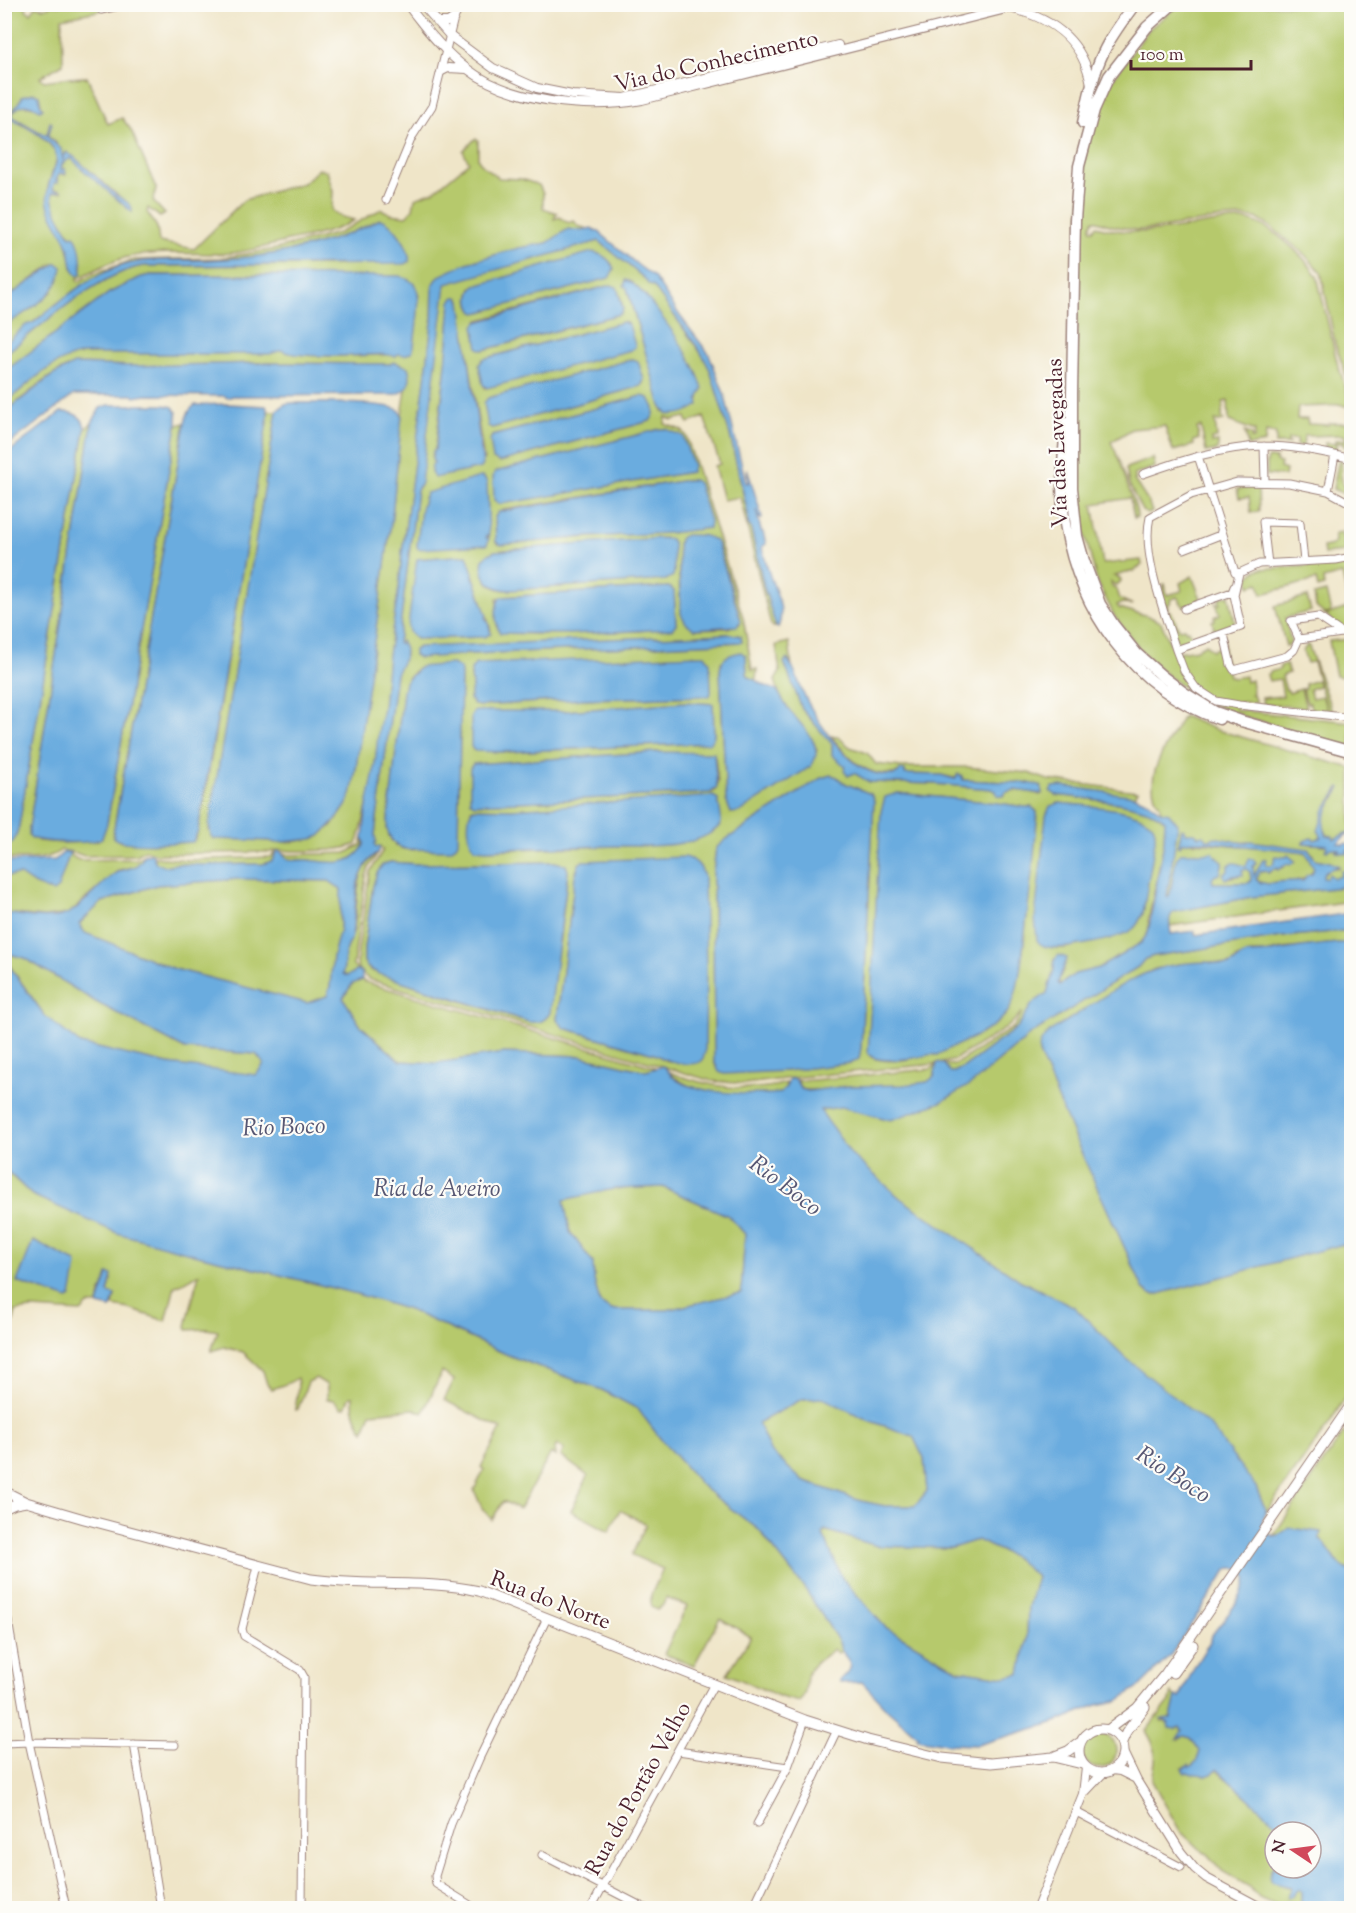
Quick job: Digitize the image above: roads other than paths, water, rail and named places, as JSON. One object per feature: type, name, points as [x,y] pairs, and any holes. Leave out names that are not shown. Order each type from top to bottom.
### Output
[{"type":"main road","name":"Via das Lavegadas","points":[[1135,4],[1115,31],[1104,51],[1084,118],[1073,183],[1068,379],[1062,497],[1064,523],[1074,563],[1087,597],[1101,624],[1126,658],[1167,693],[1209,716],[1235,725],[1352,755]]},
{"type":"main road","name":"Via das Lavegadas","points":[[1173,4],[1147,27],[1109,76],[1094,110],[1082,153],[1077,187],[1075,230],[1072,394],[1073,501],[1077,536],[1100,604],[1113,624],[1148,665],[1184,692],[1215,711],[1352,755]]},
{"type":"main road","points":[[1073,501],[1071,526],[1089,588],[1087,597],[1093,600],[1118,638],[1147,671],[1172,691],[1199,702]]},
{"type":"main road","points":[[1122,1747],[1114,1732],[1095,1729],[1083,1737],[1078,1750],[1084,1766],[1097,1773],[1108,1772],[1122,1759],[1122,1747],[1126,1733],[1181,1663],[1352,1402]]},
{"type":"main road","points":[[1275,1519],[1352,1410]]},
{"type":"main road","name":"Rua do Norte","points":[[4,1491],[26,1502],[311,1579],[334,1582],[423,1584],[479,1591],[805,1720],[905,1750],[942,1758],[991,1763],[1053,1757],[1068,1751],[1079,1743]]},
{"type":"main road","points":[[4,1509],[26,1502]]},
{"type":"main road","points":[[1109,1730],[1137,1708],[1231,1585]]},
{"type":"main road","name":"Rua do Norte","points":[[1053,1757],[1084,1766]]},
{"type":"street","points":[[101,10],[128,4]]},
{"type":"street","name":"Via do Conhecimento","points":[[407,4],[447,51],[466,69],[496,85],[543,99],[582,103],[627,103],[1007,7]]},
{"type":"street","name":"Via do Conhecimento","points":[[422,4],[450,36],[493,68],[537,88],[572,95],[626,98],[1026,4]]},
{"type":"street","points":[[386,200],[412,137],[432,106],[454,18],[462,4]]},
{"type":"street","points":[[1096,4],[1124,4]]},
{"type":"street","points":[[1007,7],[1046,20],[1064,33],[1083,57],[1092,88]]},
{"type":"street","points":[[437,22],[448,22],[454,18]]},
{"type":"street","points":[[442,71],[455,67],[466,69]]},
{"type":"street","points":[[1264,446],[1264,482]]},
{"type":"street","points":[[1143,474],[1198,456],[1264,446],[1286,447],[1352,459]]},
{"type":"street","points":[[1328,491],[1335,455]]},
{"type":"street","points":[[1198,456],[1235,572],[1239,573]]},
{"type":"street","points":[[1352,504],[1328,491],[1289,483],[1237,482],[1191,495],[1150,517],[1147,530],[1152,568],[1176,650],[1184,671],[1196,688],[1216,700],[1239,705],[1352,718]]},
{"type":"street","points":[[1268,564],[1263,522],[1300,523],[1304,561]]},
{"type":"street","points":[[1184,549],[1220,535],[1221,531]]},
{"type":"street","points":[[1239,573],[1259,564],[1352,557]]},
{"type":"street","points":[[1176,650],[1241,627],[1234,595],[1239,573]]},
{"type":"street","points":[[1184,609],[1232,591],[1236,585]]},
{"type":"street","points":[[1224,634],[1234,670],[1287,656],[1294,650],[1299,639],[1291,621],[1318,617],[1342,633]]},
{"type":"street","points":[[1299,639],[1352,632]]},
{"type":"street","points":[[258,1566],[242,1629],[244,1636],[300,1670],[304,1677],[303,1908]]},
{"type":"street","points":[[4,1597],[29,1742],[66,1908]]},
{"type":"street","points":[[471,1908],[470,1905],[436,1884],[435,1876],[451,1824],[479,1759],[547,1618]]},
{"type":"street","name":"Rua do Portão Velho","points":[[591,1908],[714,1684]]},
{"type":"street","points":[[757,1824],[788,1767],[805,1720]]},
{"type":"street","points":[[753,1908],[837,1730]]},
{"type":"street","points":[[5,1742],[175,1745]]},
{"type":"street","points":[[134,1744],[161,1908]]},
{"type":"street","points":[[1122,1747],[1137,1781],[1181,1852],[1195,1869],[1206,1878],[1262,1908]]},
{"type":"street","points":[[678,1751],[788,1767]]},
{"type":"street","points":[[1037,1908],[1083,1794],[1084,1766]]},
{"type":"street","points":[[1083,1794],[1108,1772],[1128,1774],[1137,1781]]},
{"type":"street","points":[[1076,1812],[1182,1867]]},
{"type":"street","points":[[542,1855],[645,1908]]},
{"type":"water","points":[[34,93],[39,95],[43,108],[40,110],[28,105],[22,106],[15,110],[13,117],[45,135],[47,135],[50,122],[52,123],[48,137],[61,149],[63,160],[66,152],[73,156],[132,208],[132,212],[71,158],[62,164],[61,170],[65,168],[66,174],[60,173],[56,180],[58,183],[54,183],[53,190],[62,191],[52,193],[52,198],[63,225],[71,236],[74,235],[81,253],[82,273],[78,276],[73,270],[66,241],[48,204],[48,188],[56,163],[53,148],[38,134],[5,116],[5,112],[11,114],[23,96]]},
{"type":"water","points":[[380,219],[396,230],[408,250],[409,262],[405,264],[143,266],[108,279],[89,290],[5,354],[5,344],[26,325],[33,323],[85,283],[121,266],[153,260],[229,259],[274,254],[340,237]]},
{"type":"water","name":"Ria de Aveiro","points":[[591,228],[599,232],[654,277],[709,354],[725,396],[746,483],[748,483],[747,468],[762,517],[760,519],[756,510],[766,544],[762,547],[781,608],[778,628],[764,587],[751,528],[748,524],[748,514],[730,435],[710,370],[700,351],[654,287],[599,241],[446,284],[398,643],[400,644],[401,641],[404,645],[405,654],[396,674],[375,834],[374,844],[376,848],[379,846],[380,848],[366,865],[358,882],[352,936],[345,954],[343,974],[347,976],[359,970],[362,980],[352,984],[343,998],[360,1025],[400,1061],[436,1063],[504,1053],[580,1056],[646,1071],[663,1066],[680,1082],[693,1087],[741,1094],[781,1093],[789,1079],[795,1080],[801,1089],[808,1091],[849,1086],[927,1082],[934,1077],[937,1063],[944,1064],[950,1072],[954,1072],[1018,1027],[1032,1004],[1047,993],[1054,970],[1054,960],[1059,955],[1067,958],[1058,983],[1060,985],[1075,974],[1099,968],[1141,943],[1148,933],[1164,842],[1165,820],[1156,814],[1129,805],[1056,795],[1050,791],[1053,787],[1062,786],[1135,796],[1149,802],[1160,811],[1169,813],[1178,824],[1168,897],[1176,859],[1181,853],[1213,852],[1223,861],[1220,874],[1214,876],[1213,883],[1249,883],[1250,872],[1247,869],[1242,870],[1243,875],[1225,879],[1223,875],[1228,871],[1230,864],[1246,866],[1249,859],[1256,862],[1253,867],[1254,876],[1263,859],[1266,859],[1265,864],[1270,866],[1275,856],[1286,857],[1288,855],[1295,861],[1278,870],[1277,867],[1268,873],[1266,870],[1260,871],[1256,879],[1268,884],[1303,881],[1307,875],[1312,874],[1314,868],[1305,852],[1204,841],[1181,843],[1178,846],[1182,828],[1185,833],[1204,835],[1207,839],[1214,837],[1244,843],[1250,841],[1308,849],[1315,859],[1339,866],[1326,871],[1323,877],[1327,878],[1329,874],[1334,878],[1342,876],[1341,871],[1346,871],[1347,876],[1351,876],[1351,886],[1252,897],[1174,912],[1170,916],[1170,925],[1171,934],[1195,931],[1195,935],[1351,913],[1351,930],[1282,937],[1145,959],[1138,967],[1029,1035],[973,1083],[941,1102],[891,1120],[841,1107],[820,1110],[851,1154],[900,1198],[1021,1281],[1073,1306],[1126,1358],[1210,1426],[1256,1487],[1266,1512],[1262,1521],[1269,1534],[1277,1536],[1289,1528],[1321,1532],[1319,1538],[1326,1544],[1332,1556],[1351,1572],[1351,1908],[1301,1908],[1299,1890],[1286,1898],[1291,1887],[1270,1880],[1323,1880],[1323,1820],[1272,1820],[1217,1769],[1206,1776],[1185,1773],[1182,1769],[1194,1764],[1200,1751],[1191,1738],[1184,1736],[1177,1739],[1182,1731],[1180,1727],[1169,1728],[1168,1723],[1161,1719],[1171,1718],[1176,1696],[1180,1697],[1212,1635],[1242,1593],[1247,1577],[1239,1570],[1228,1569],[1170,1656],[1140,1686],[1118,1701],[1097,1705],[1056,1722],[977,1745],[946,1744],[917,1739],[918,1736],[888,1710],[862,1682],[840,1683],[839,1681],[850,1670],[850,1662],[806,1590],[759,1530],[704,1488],[663,1442],[638,1409],[602,1390],[508,1355],[409,1310],[357,1294],[117,1233],[32,1195],[5,1169],[4,959],[45,1016],[80,1044],[168,1064],[256,1075],[264,1064],[256,1054],[185,1049],[96,1002],[25,958],[5,953],[5,913],[46,917],[62,916],[76,908],[114,874],[138,864],[144,855],[152,854],[156,863],[164,866],[263,864],[272,861],[277,851],[290,860],[343,862],[356,856],[361,850],[364,844],[366,812],[374,771],[388,655],[399,588],[432,322],[433,285],[439,276],[467,263],[519,248],[547,243],[568,229],[583,231]],"holes":[[[239,879],[329,881],[341,889],[340,929],[327,996],[307,1003],[175,969],[85,933],[79,924],[102,902],[157,885]],[[663,1187],[729,1216],[745,1234],[741,1293],[667,1310],[611,1310],[600,1303],[594,1280],[593,1263],[570,1232],[564,1200],[613,1189]],[[823,1398],[868,1420],[913,1436],[924,1459],[927,1491],[915,1506],[885,1506],[861,1501],[803,1481],[770,1451],[758,1423],[802,1399]],[[825,1530],[877,1546],[952,1548],[977,1540],[1014,1557],[1037,1577],[1028,1607],[1027,1638],[1020,1674],[1004,1677],[958,1670],[885,1627],[842,1578],[823,1534]]]},
{"type":"water","points":[[592,252],[599,254],[612,265],[614,269],[609,278],[477,313],[472,309],[470,295],[475,286]]},
{"type":"water","points":[[57,263],[62,267],[60,277],[49,294],[5,326],[5,299]]},
{"type":"water","points":[[151,275],[399,276],[412,281],[417,290],[418,305],[414,346],[412,352],[405,355],[398,354],[395,357],[382,354],[309,355],[288,353],[282,350],[270,354],[84,354],[51,367],[5,403],[5,371],[109,293],[141,277]]},
{"type":"water","points":[[626,280],[642,292],[662,317],[695,369],[703,389],[698,399],[699,405],[692,409],[680,414],[667,414],[661,406],[627,288],[624,286]]},
{"type":"water","points":[[611,285],[617,287],[623,309],[620,314],[483,350],[478,348],[474,326],[477,322]]},
{"type":"water","points":[[455,297],[461,301],[483,465],[481,468],[434,478],[431,472],[434,462],[432,460],[433,451],[443,394],[451,301]]},
{"type":"water","points":[[623,322],[629,325],[635,345],[631,350],[487,388],[483,385],[479,365],[483,359]]},
{"type":"water","points":[[633,359],[638,361],[644,380],[641,386],[492,428],[488,426],[484,403],[488,398]]},
{"type":"water","points":[[394,362],[408,367],[410,377],[406,389],[394,395],[233,396],[227,398],[225,396],[74,395],[5,447],[5,412],[53,375],[74,364],[133,366],[261,363],[390,364]]},
{"type":"water","points":[[642,396],[649,398],[654,408],[654,415],[650,421],[499,462],[493,459],[490,440],[492,436]]},
{"type":"water","points":[[285,404],[378,405],[399,410],[402,415],[392,516],[355,775],[346,806],[320,836],[275,843],[214,839],[211,837],[209,825],[277,411]]},
{"type":"water","points":[[109,405],[173,407],[177,412],[177,425],[107,824],[102,838],[97,840],[89,842],[46,841],[31,838],[29,828],[92,423],[100,408]]},
{"type":"water","points":[[195,405],[266,406],[268,417],[198,831],[193,842],[128,843],[114,838],[113,834],[185,423],[188,413]]},
{"type":"water","points":[[61,412],[80,418],[85,429],[19,826],[13,842],[5,847],[5,455]]},
{"type":"water","points":[[660,429],[683,436],[693,466],[691,472],[500,504],[494,500],[493,477],[495,472]]},
{"type":"water","points":[[480,477],[487,482],[489,536],[486,538],[489,538],[487,545],[418,549],[421,509],[426,493]]},
{"type":"water","points":[[694,480],[698,483],[710,521],[709,528],[670,533],[584,537],[501,545],[496,542],[495,517],[498,512]]},
{"type":"water","points":[[686,535],[707,537],[717,543],[741,621],[737,626],[694,629],[686,623],[681,614],[678,542]]},
{"type":"water","points":[[659,538],[671,539],[673,543],[674,572],[673,576],[666,580],[509,590],[492,585],[483,572],[483,559],[495,551]]},
{"type":"water","points":[[467,555],[491,634],[484,637],[416,639],[409,632],[408,626],[417,559]]},
{"type":"water","points":[[669,587],[674,591],[676,624],[672,629],[570,634],[500,633],[497,625],[496,609],[501,597]]},
{"type":"water","points":[[728,634],[741,636],[742,642],[466,653],[419,658],[414,655],[414,650],[419,647]]},
{"type":"water","points":[[741,652],[746,656],[749,677],[777,690],[787,707],[810,735],[816,751],[815,759],[810,767],[740,812],[731,813],[726,800],[720,670],[726,657]]},
{"type":"water","points":[[705,655],[710,662],[711,694],[709,696],[582,699],[480,706],[474,705],[470,699],[471,669],[476,664]]},
{"type":"water","points":[[787,659],[824,729],[844,753],[866,770],[885,775],[895,775],[900,770],[905,770],[905,774],[941,775],[955,779],[958,774],[963,780],[1029,783],[1041,786],[1042,794],[1015,790],[1006,792],[1004,796],[997,795],[996,791],[991,789],[869,782],[854,773],[848,776],[844,771],[845,766],[832,755],[832,744],[802,709],[784,662]]},
{"type":"water","points":[[452,664],[460,668],[461,673],[458,842],[450,850],[405,849],[393,842],[387,828],[405,682],[420,667]]},
{"type":"water","points":[[685,702],[713,704],[714,735],[709,743],[503,752],[475,751],[471,747],[471,716],[476,711],[565,711]]},
{"type":"water","points":[[657,752],[714,753],[717,788],[710,793],[474,804],[470,801],[470,768],[473,764]]},
{"type":"water","points":[[831,775],[871,794],[874,801],[859,1059],[851,1063],[786,1071],[724,1074],[719,1072],[714,1061],[713,873],[716,848],[821,778]]},
{"type":"water","points":[[1340,787],[1327,811],[1324,826],[1326,835],[1333,836],[1334,839],[1351,833],[1338,843],[1351,846],[1351,850],[1347,850],[1349,854],[1335,851],[1339,849],[1331,848],[1327,851],[1325,850],[1326,845],[1303,843],[1311,838],[1315,840],[1321,837],[1318,831],[1325,809]]},
{"type":"water","points":[[897,793],[1032,807],[1037,812],[1037,819],[1020,970],[1015,995],[1007,1013],[992,1027],[937,1055],[884,1060],[868,1054],[881,811],[885,797]]},
{"type":"water","points":[[713,796],[718,799],[720,825],[703,837],[683,843],[654,846],[486,850],[475,849],[469,835],[468,822],[473,808],[512,809]]},
{"type":"water","points":[[1059,803],[1094,806],[1133,814],[1143,818],[1154,827],[1155,841],[1143,913],[1136,926],[1126,933],[1089,944],[1062,947],[1044,946],[1037,940],[1035,918],[1046,816],[1050,806]]},
{"type":"water","points":[[64,852],[70,852],[58,888],[53,892],[35,885],[20,875],[5,876],[5,862],[55,860]]},
{"type":"water","points":[[685,857],[698,864],[704,877],[706,967],[705,1053],[702,1061],[692,1064],[673,1062],[657,1055],[564,1028],[557,1019],[575,876],[579,864],[583,861]]},
{"type":"water","points":[[390,862],[416,864],[555,862],[566,865],[568,871],[550,1013],[546,1018],[538,1022],[529,1022],[379,974],[367,967],[364,961],[364,948],[373,886],[382,865]]},
{"type":"water","points":[[1352,943],[1351,1242],[1155,1295],[1150,1294],[1143,1288],[1072,1132],[1039,1053],[1041,1042],[1054,1029],[1108,993],[1136,978],[1164,967],[1209,962],[1229,965],[1248,954]]},
{"type":"water","points":[[33,1241],[76,1262],[71,1297],[68,1299],[17,1282]]},
{"type":"water","points":[[108,1274],[112,1275],[108,1293],[115,1295],[111,1308],[98,1305]]},
{"type":"water label","name":"Rio Boco","points":[[284,1126]]},
{"type":"water label","name":"Rio Boco","points":[[786,1185]]},
{"type":"water label","name":"Rio Boco","points":[[1174,1474]]}]
